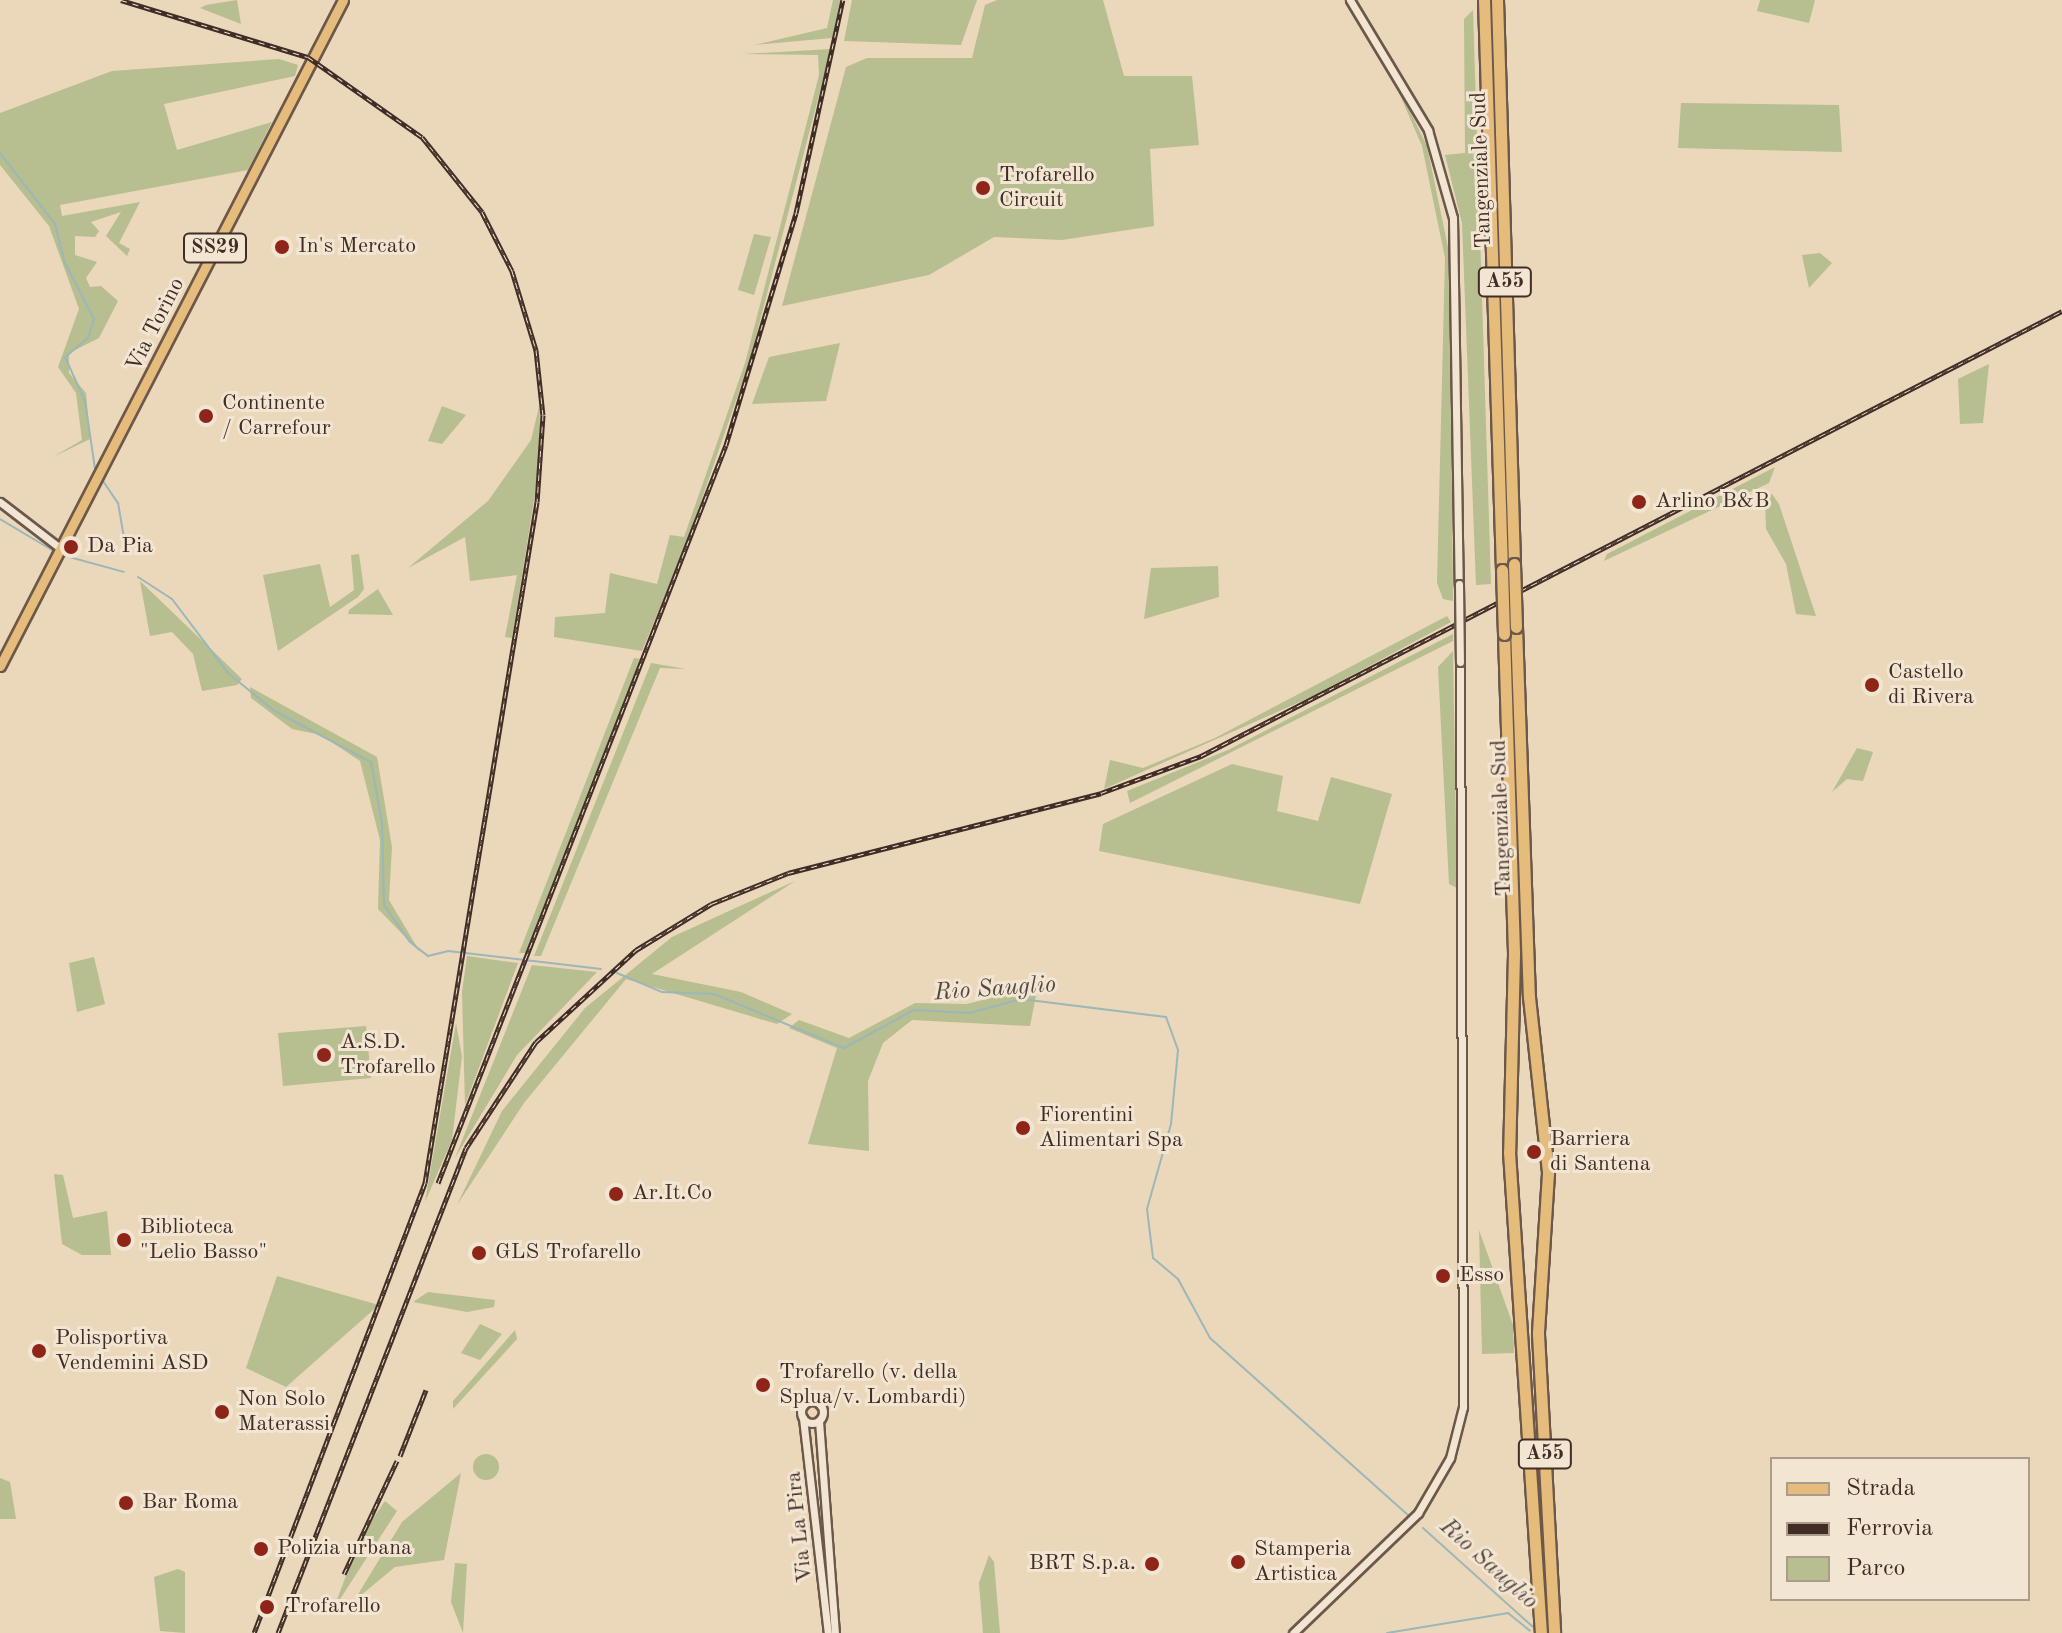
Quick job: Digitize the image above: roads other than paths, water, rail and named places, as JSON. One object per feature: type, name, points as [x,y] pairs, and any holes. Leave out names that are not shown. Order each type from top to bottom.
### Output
[{"type":"highway","name":"Tangenziale Sud","points":[[1484,0],[1514,954],[1509,1152],[1541,1633]]},
{"type":"highway","name":"Tangenziale Sud","points":[[1497,0],[1529,997],[1548,1162],[1538,1334],[1554,1633]]},
{"type":"highway","points":[[1535,1633],[1539,1593]]},
{"type":"main road","name":"Via Torino","points":[[0,666],[343,0]]},
{"type":"street","points":[[1293,1633],[1418,1513],[1450,1458],[1463,1407],[1460,662],[1453,218],[1428,130],[1350,0]]},
{"type":"street","points":[[0,502],[60,548]]},
{"type":"street","points":[[816,1401],[824,1412],[819,1421],[803,1418],[804,1404],[816,1401]]},
{"type":"street","name":"Via La Pira","points":[[803,1418],[828,1633]]},
{"type":"street","name":"Via La Pira","points":[[819,1421],[835,1633]]},
{"type":"waterway","points":[[0,153],[55,224],[64,261],[94,319],[88,338],[65,357],[85,401],[95,469]]},
{"type":"waterway","points":[[103,481],[118,503],[126,549]]},
{"type":"waterway","name":"Rio Sauglio","points":[[0,519],[52,550]]},
{"type":"waterway","name":"Rio Sauglio","points":[[62,555],[124,572]]},
{"type":"waterway","name":"Rio Sauglio","points":[[138,577],[172,599],[228,673],[273,710],[371,762],[382,823],[384,905],[410,942],[428,956],[448,951],[601,969]]},
{"type":"waterway","name":"Rio Sauglio","points":[[617,973],[662,992],[714,994],[844,1048],[914,1010],[970,1013],[1021,999],[1166,1017],[1178,1050],[1171,1124],[1147,1209],[1153,1258],[1178,1279],[1210,1338],[1409,1516]]},
{"type":"waterway","name":"Rio Sauglio","points":[[1423,1528],[1532,1626]]},
{"type":"waterway","points":[[1387,1633],[1508,1613],[1530,1631]]},
{"type":"railway","points":[[121,0],[308,57],[422,137],[482,212],[512,271],[536,350],[543,415],[537,502],[425,1183],[254,1633]]},
{"type":"railway","points":[[438,1183],[726,445],[796,213],[843,0]]},
{"type":"railway","points":[[278,1633],[466,1148],[536,1042],[636,950],[711,904],[788,873],[1101,793],[1201,756],[2062,311]]},
{"type":"railway","points":[[400,1456],[426,1390]]},
{"type":"railway","points":[[344,1574],[397,1461]]},
{"type":"place","name":"Trofarello Circuit","points":[[983,188]]},
{"type":"place","name":"In's Mercato","points":[[282,247]]},
{"type":"place","name":"Continente / Carrefour","points":[[206,416]]},
{"type":"place","name":"Arlino B&B","points":[[1639,502]]},
{"type":"place","name":"Da Pia","points":[[71,547]]},
{"type":"place","name":"Castello di Rivera","points":[[1872,685]]},
{"type":"place","name":"A.S.D. Trofarello","points":[[324,1055]]},
{"type":"place","name":"Fiorentini Alimentari Spa","points":[[1023,1128]]},
{"type":"place","name":"Barriera di Santena","points":[[1534,1152]]},
{"type":"place","name":"Ar.It.Co","points":[[616,1194]]},
{"type":"place","name":"Biblioteca \"Lelio Basso\"","points":[[124,1240]]},
{"type":"place","name":"GLS Trofarello","points":[[479,1253]]},
{"type":"place","name":"Esso","points":[[1443,1276]]},
{"type":"place","name":"Polisportiva Vendemini ASD","points":[[39,1351]]},
{"type":"place","name":"Trofarello (v. della Splua/v. Lombardi)","points":[[763,1385]]},
{"type":"place","name":"Non Solo Materassi","points":[[222,1412]]},
{"type":"place","name":"Bar Roma","points":[[126,1503]]},
{"type":"place","name":"Polizia urbana","points":[[261,1549]]},
{"type":"place","name":"Stamperia Artistica","points":[[1238,1562]]},
{"type":"place","name":"BRT S.p.a.","points":[[1152,1564]]},
{"type":"place","name":"Trofarello","points":[[267,1607]]}]
